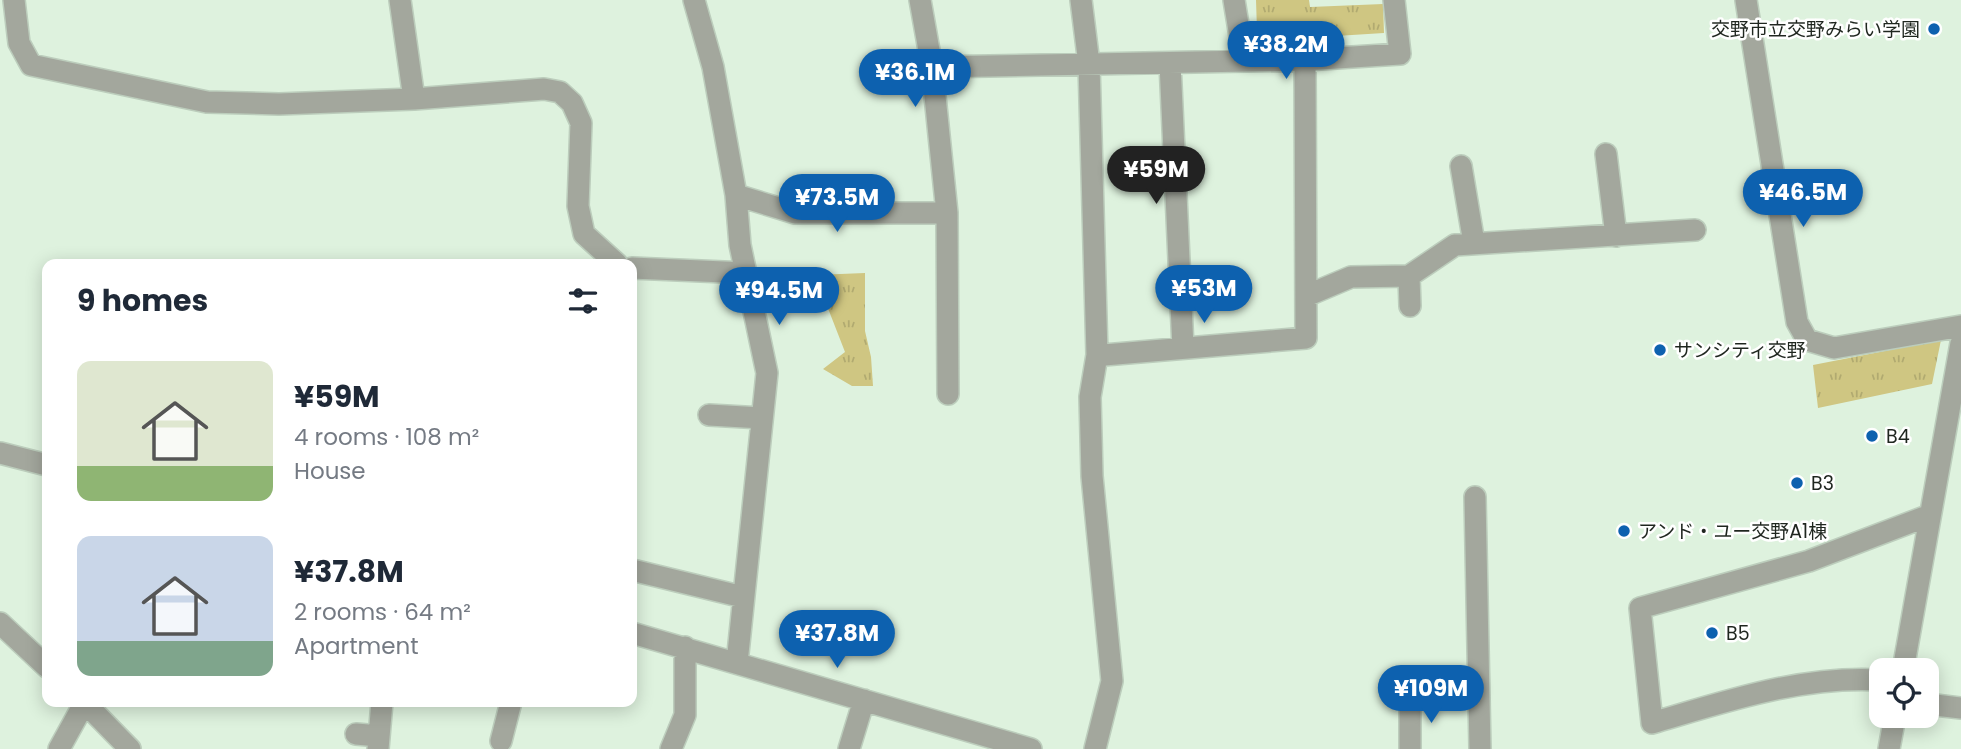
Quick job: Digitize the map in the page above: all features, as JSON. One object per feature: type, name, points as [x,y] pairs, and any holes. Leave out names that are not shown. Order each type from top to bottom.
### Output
[{"type":"street","points":[[14,0],[19,43],[31,65],[207,102],[279,104],[414,99],[544,89],[560,92],[572,103],[581,123],[578,206],[584,233],[612,259]]},
{"type":"street","points":[[400,0],[414,99]]},
{"type":"street","points":[[694,0],[713,67],[736,195],[740,245],[767,373],[737,663]]},
{"type":"street","points":[[919,0],[932,67],[947,213],[948,394]]},
{"type":"street","points":[[1081,0],[1089,64],[1097,355],[1090,397],[1092,476],[1112,681],[1095,749]]},
{"type":"street","points":[[1234,0],[1244,61]]},
{"type":"street","points":[[932,67],[1305,60],[1400,54],[1394,0]]},
{"type":"street","points":[[1746,0],[1797,322],[1807,340],[1834,348],[1961,326]]},
{"type":"street","points":[[1104,355],[1306,338],[1305,60]]},
{"type":"street","points":[[1170,63],[1183,348]]},
{"type":"street","points":[[1606,154],[1616,236]]},
{"type":"street","points":[[1461,166],[1474,243]]},
{"type":"street","points":[[736,195],[795,213],[947,213]]},
{"type":"street","points":[[1306,296],[1351,277],[1409,276],[1455,244],[1695,230]]},
{"type":"street","points":[[637,268],[747,273]]},
{"type":"street","points":[[1409,276],[1410,306]]},
{"type":"street","points":[[1905,658],[1961,343]]},
{"type":"street","points":[[709,415],[762,418]]},
{"type":"street","points":[[0,453],[42,464]]},
{"type":"street","points":[[1475,497],[1480,749]]},
{"type":"street","points":[[1869,679],[1853,678],[1790,685],[1653,723],[1640,608],[1809,561],[1930,515]]},
{"type":"street","points":[[637,571],[743,597]]},
{"type":"street","points":[[0,623],[42,662]]},
{"type":"street","points":[[637,635],[864,700],[1002,745],[1031,749]]},
{"type":"street","points":[[671,749],[685,715],[685,647]]},
{"type":"street","points":[[849,749],[864,700]]},
{"type":"street","points":[[1410,701],[1410,749]]},
{"type":"street","points":[[1939,705],[1961,708]]},
{"type":"street","points":[[59,749],[81,707]]},
{"type":"street","points":[[89,707],[130,749]]},
{"type":"street","points":[[356,734],[379,742],[382,707]]},
{"type":"street","points":[[501,741],[510,707]]},
{"type":"street","points":[[1889,749],[1893,728]]},
{"type":"green space","points":[[1256,0],[1309,0],[1310,7],[1383,4],[1384,33],[1272,40],[1257,31]]},
{"type":"green space","points":[[865,273],[865,331],[871,357],[873,386],[852,386],[823,369],[845,352],[815,275]]},
{"type":"green space","points":[[1941,340],[1932,384],[1818,408],[1813,365]]},
{"type":"place","name":"交野市立交野みらい学園","points":[[1934,29]]},
{"type":"place","name":"サンシティ交野","points":[[1660,350]]},
{"type":"place","name":"B4","points":[[1872,436]]},
{"type":"place","name":"B3","points":[[1797,483]]},
{"type":"place","name":"アンド・ユー交野A1棟","points":[[1624,531]]},
{"type":"place","name":"B5","points":[[1712,633]]}]
